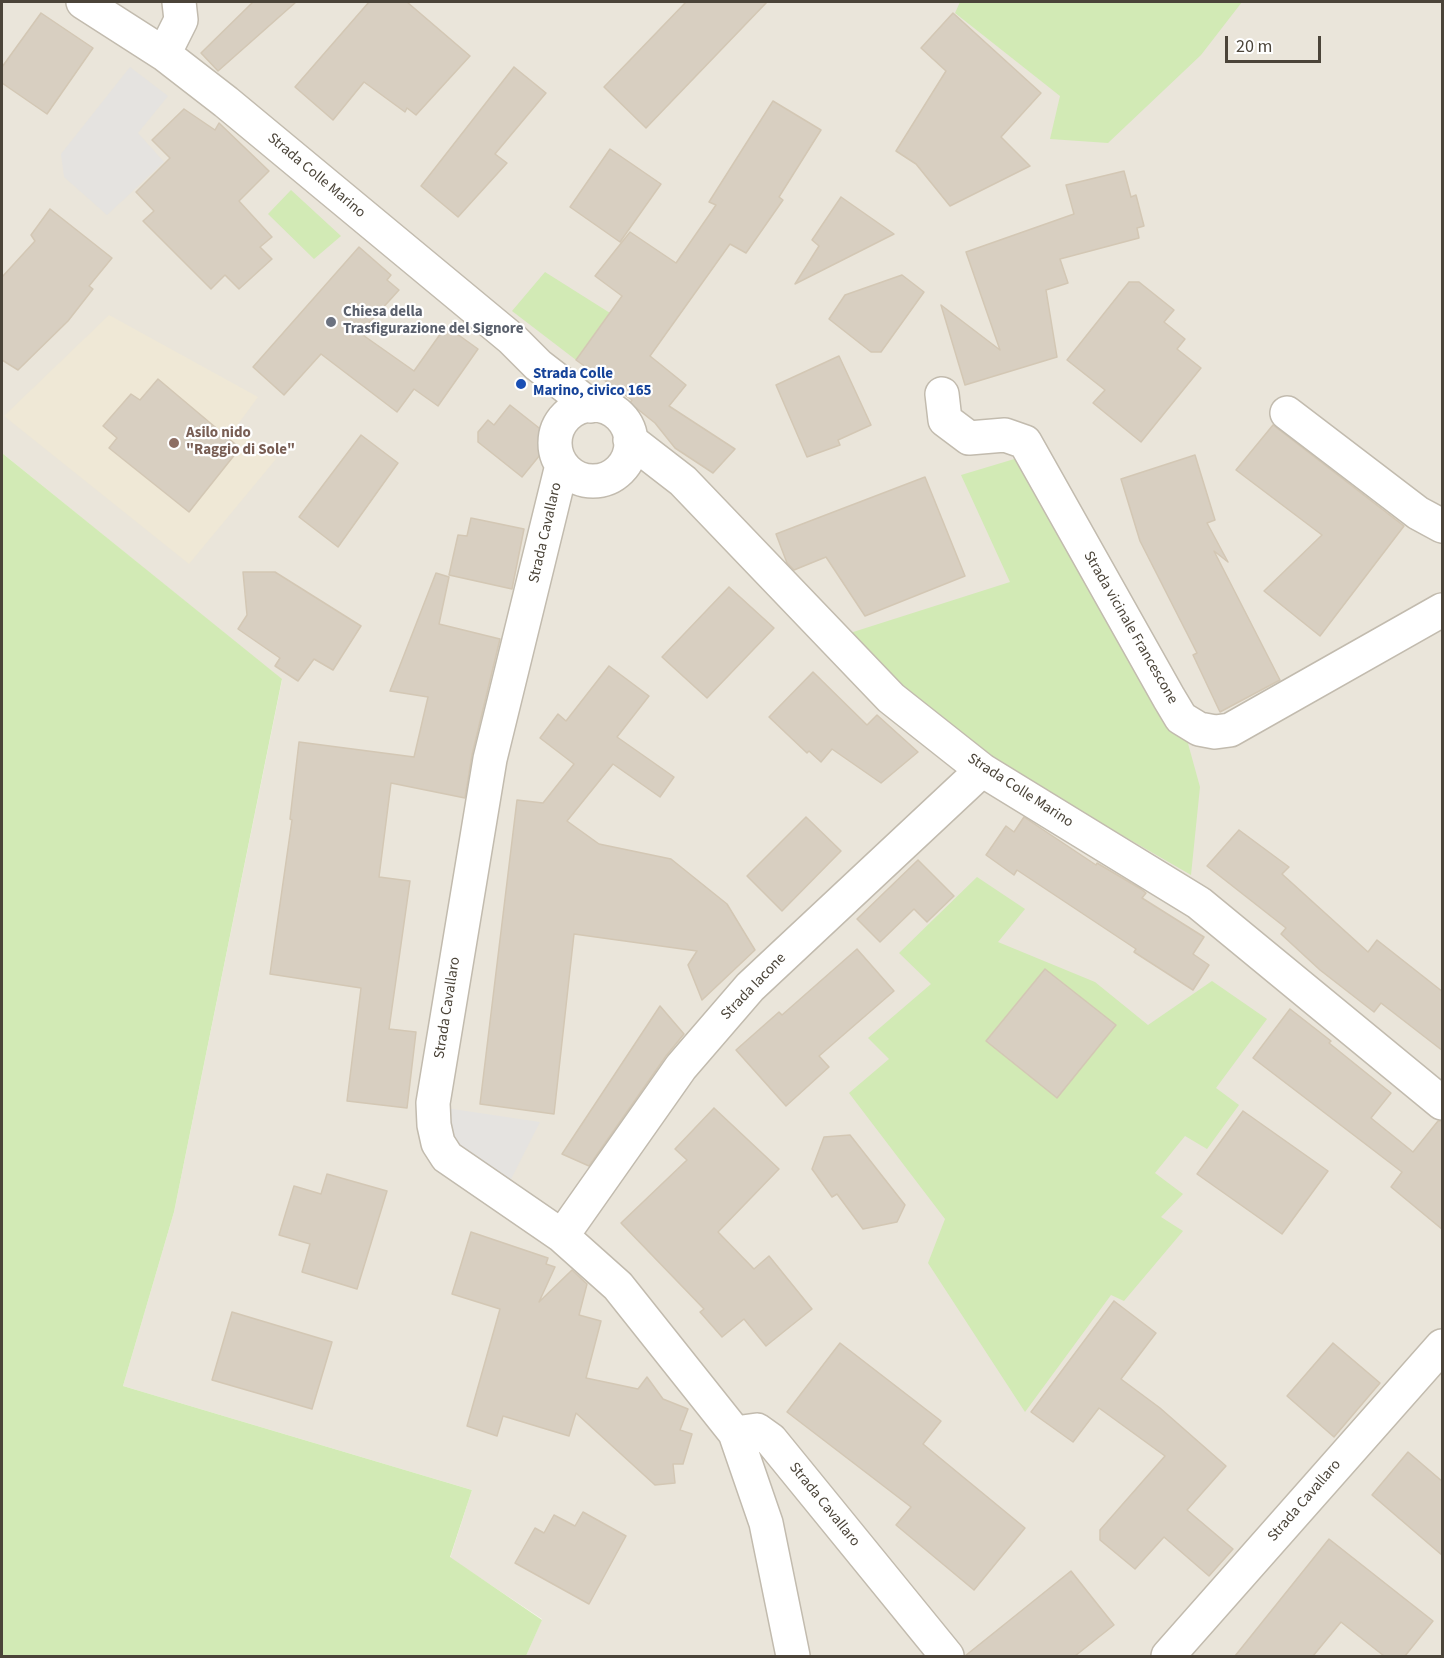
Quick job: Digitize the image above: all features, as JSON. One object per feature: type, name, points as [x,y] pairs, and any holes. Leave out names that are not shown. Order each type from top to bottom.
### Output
[{"type":"street","name":"Strada Colle Marino","points":[[83,2],[164,54],[302,164],[512,339],[538,365],[591,406]]},
{"type":"street","points":[[164,54],[181,20],[179,2]]},
{"type":"street","name":"Strada Colle Marino","points":[[538,365],[562,422]]},
{"type":"street","name":"Strada vicinale Francescone","points":[[942,394],[945,420],[969,438],[1005,435],[1025,442],[1169,699],[1181,718],[1199,729],[1230,730],[1443,610]]},
{"type":"street","points":[[591,406],[607,408],[619,416],[627,427],[630,440],[627,459],[615,474],[606,479],[586,480],[577,477],[562,465],[556,453],[555,440],[562,422],[574,410],[591,406]]},
{"type":"street","points":[[1287,413],[1418,513],[1443,526]]},
{"type":"street","name":"Strada Colle Marino","points":[[630,440],[683,482],[891,698],[982,770],[1199,903],[1443,1103]]},
{"type":"street","name":"Strada Cavallaro","points":[[562,465],[490,759],[433,1103],[438,1143],[447,1157],[562,1236],[618,1286],[735,1433],[766,1523],[793,1656]]},
{"type":"street","name":"Strada Iacone","points":[[562,1236],[681,1067],[750,987],[982,770]]},
{"type":"street","name":"Strada Cavallaro","points":[[1168,1656],[1443,1346]]},
{"type":"street","name":"Strada Cavallaro","points":[[735,1433],[757,1430],[771,1440],[947,1656]]},
{"type":"shaded area","points":[[2,2],[1442,2],[1442,1656],[526,1656],[542,1619],[450,1558],[472,1490],[123,1386],[174,1212],[282,680],[2,453]]},
{"type":"shaded area","points":[[130,67],[168,96],[138,133],[164,162],[107,215],[64,177],[61,154]]},
{"type":"shaded area","points":[[109,315],[258,397],[236,427],[276,459],[189,564],[4,416]]},
{"type":"shaded area","points":[[446,1108],[540,1122],[508,1185],[458,1145]]},
{"type":"green space","points":[[960,2],[1242,2],[1201,55],[1108,143],[1050,139],[1060,96],[955,13]]},
{"type":"green space","points":[[291,190],[341,236],[314,259],[268,214]]},
{"type":"green space","points":[[545,272],[610,313],[576,360],[512,311]]},
{"type":"green space","points":[[2,453],[282,679],[174,1212],[123,1386],[472,1490],[450,1557],[542,1620],[526,1656],[2,1656]]},
{"type":"green space","points":[[1031,454],[1181,718],[1200,787],[1191,875],[1009,770],[924,706],[850,633],[1010,582],[961,475]]},
{"type":"green space","points":[[977,877],[1025,909],[998,942],[1095,982],[1148,1025],[1212,981],[1267,1019],[1216,1088],[1239,1105],[1207,1149],[1185,1136],[1155,1173],[1183,1194],[1161,1217],[1183,1231],[1124,1301],[1111,1295],[1025,1412],[928,1263],[945,1219],[849,1093],[889,1059],[868,1038],[931,984],[899,953]]},
{"type":"building","points":[[253,2],[296,2],[218,71],[201,53]]},
{"type":"building","points":[[369,2],[407,2],[470,56],[416,115],[407,108],[405,112],[364,82],[333,120],[295,87]]},
{"type":"building","points":[[686,2],[767,2],[646,128],[604,87]]},
{"type":"building","points":[[41,13],[93,48],[47,114],[2,83],[2,67]]},
{"type":"building","points":[[953,13],[1041,93],[1001,137],[1030,166],[950,206],[916,164],[896,151],[946,71],[921,48]]},
{"type":"building","points":[[514,67],[546,93],[495,154],[507,163],[458,217],[421,186]]},
{"type":"building","points":[[773,101],[821,130],[779,197],[783,200],[746,253],[730,244],[650,356],[686,385],[669,406],[735,449],[713,473],[675,448],[655,423],[630,403],[632,400],[576,360],[622,296],[595,276],[630,232],[676,263],[716,205],[709,202]]},
{"type":"building","points":[[184,109],[215,130],[219,123],[269,171],[239,201],[272,237],[260,247],[272,259],[239,289],[225,275],[211,289],[143,221],[154,211],[136,192],[170,158],[152,140]]},
{"type":"building","points":[[610,149],[661,184],[620,242],[570,207]]},
{"type":"building","points":[[1124,171],[1131,197],[1136,195],[1144,226],[1137,228],[1139,238],[1060,259],[1068,283],[1046,290],[1057,357],[965,385],[941,305],[1000,350],[966,252],[1074,214],[1066,185]]},
{"type":"building","points":[[841,197],[894,234],[795,284],[819,246],[812,240]]},
{"type":"building","points":[[50,209],[112,258],[89,286],[93,289],[68,321],[18,370],[2,360],[2,277],[35,241],[31,235]]},
{"type":"building","points":[[359,247],[391,275],[387,280],[399,290],[360,333],[414,371],[446,326],[478,349],[438,406],[414,389],[397,412],[321,354],[284,395],[253,367]]},
{"type":"building","points":[[902,275],[924,292],[881,352],[871,352],[829,319],[845,295]]},
{"type":"building","points":[[1129,282],[1139,282],[1174,310],[1164,322],[1185,339],[1177,349],[1201,368],[1141,442],[1093,403],[1105,390],[1067,360]]},
{"type":"building","points":[[839,356],[871,425],[838,440],[840,445],[807,457],[776,385]]},
{"type":"building","name":"Asilo nido \"Raggio di Sole\"","points":[[158,379],[240,448],[189,512],[109,448],[117,438],[103,426],[131,394],[140,400]]},
{"type":"building","points":[[510,405],[553,439],[522,477],[478,442],[478,432],[488,420],[494,425]]},
{"type":"building","points":[[1273,425],[1404,526],[1320,636],[1264,591],[1322,535],[1236,470]]},
{"type":"building","points":[[361,435],[398,463],[338,547],[299,517]]},
{"type":"building","points":[[1195,455],[1215,520],[1207,523],[1228,562],[1214,551],[1280,680],[1220,712],[1193,655],[1197,653],[1140,541],[1121,479]]},
{"type":"building","points":[[925,477],[965,576],[865,616],[826,557],[794,570],[787,563],[776,534]]},
{"type":"building","points":[[471,518],[524,529],[512,589],[449,575],[458,535],[467,536]]},
{"type":"building","points":[[243,572],[275,572],[361,626],[333,670],[314,659],[298,681],[275,666],[280,658],[238,629],[247,615]]},
{"type":"building","points":[[436,573],[449,577],[439,624],[500,639],[472,755],[465,798],[391,783],[379,877],[410,881],[389,1029],[416,1032],[407,1108],[347,1101],[361,988],[270,974],[292,820],[290,819],[299,742],[414,757],[428,697],[390,691]]},
{"type":"building","points":[[729,587],[774,628],[707,698],[662,657]]},
{"type":"building","points":[[609,666],[649,696],[617,737],[674,777],[660,797],[613,764],[567,821],[599,844],[671,859],[727,904],[755,950],[702,1000],[688,965],[697,951],[574,934],[554,1114],[480,1104],[517,800],[543,803],[574,764],[540,738],[558,714],[566,721]]},
{"type":"building","points":[[813,672],[867,725],[877,715],[918,752],[881,783],[832,749],[821,762],[809,751],[807,753],[769,717]]},
{"type":"building","points":[[806,817],[841,851],[782,911],[747,876]]},
{"type":"building","points":[[1024,817],[1096,865],[1097,863],[1141,889],[1146,893],[1142,898],[1204,937],[1193,954],[1209,965],[1193,990],[1134,952],[1136,949],[1017,870],[1014,875],[986,855],[1006,826],[1014,832]]},
{"type":"building","points":[[1239,830],[1289,867],[1282,874],[1368,952],[1377,940],[1443,992],[1443,1051],[1381,1003],[1374,1012],[1320,970],[1281,934],[1286,928],[1207,866]]},
{"type":"building","points":[[918,860],[954,896],[927,922],[914,909],[880,942],[857,919]]},
{"type":"building","points":[[857,949],[894,991],[819,1056],[829,1067],[786,1106],[736,1050],[779,1012],[782,1015]]},
{"type":"building","points":[[1045,969],[1116,1025],[1057,1098],[986,1041]]},
{"type":"building","points":[[660,1006],[684,1034],[589,1166],[562,1154]]},
{"type":"building","points":[[1290,1009],[1391,1093],[1371,1118],[1413,1152],[1438,1121],[1443,1121],[1443,1230],[1391,1187],[1402,1172],[1253,1058]]},
{"type":"building","points":[[714,1108],[779,1169],[718,1232],[754,1269],[769,1256],[812,1309],[766,1346],[744,1319],[722,1337],[700,1312],[704,1309],[621,1223],[687,1160],[675,1149]]},
{"type":"building","points":[[1243,1111],[1328,1171],[1282,1234],[1197,1174]]},
{"type":"building","points":[[850,1135],[905,1205],[897,1222],[863,1229],[837,1194],[832,1197],[812,1169],[824,1137]]},
{"type":"building","points":[[327,1174],[387,1191],[357,1289],[302,1272],[310,1244],[279,1235],[294,1186],[321,1194]]},
{"type":"building","points":[[471,1232],[548,1258],[546,1264],[555,1267],[539,1302],[572,1270],[587,1284],[579,1315],[601,1321],[586,1378],[638,1389],[647,1377],[663,1399],[688,1409],[680,1430],[692,1434],[683,1464],[673,1464],[675,1483],[655,1485],[576,1413],[569,1436],[503,1416],[497,1436],[467,1426],[500,1309],[452,1294]]},
{"type":"building","points":[[1114,1301],[1156,1333],[1121,1379],[1160,1408],[1226,1466],[1187,1510],[1233,1549],[1209,1576],[1164,1537],[1135,1569],[1100,1540],[1100,1530],[1165,1456],[1099,1408],[1073,1442],[1031,1412]]},
{"type":"building","points":[[232,1312],[332,1342],[312,1409],[212,1380]]},
{"type":"building","points":[[840,1343],[941,1421],[923,1444],[1025,1528],[974,1590],[896,1525],[911,1507],[787,1412]]},
{"type":"building","points":[[1333,1343],[1380,1383],[1334,1437],[1287,1396]]},
{"type":"building","points":[[1408,1452],[1443,1482],[1443,1556],[1372,1495]]},
{"type":"building","points":[[583,1512],[626,1536],[589,1604],[515,1563],[535,1528],[544,1533],[554,1515],[575,1526]]},
{"type":"building","points":[[1329,1539],[1433,1621],[1405,1656],[1384,1656],[1341,1622],[1313,1656],[1235,1656]]},
{"type":"building","points":[[1071,1571],[1114,1625],[1075,1656],[965,1656]]},
{"type":"place","name":"Chiesa della Trasfigurazione del Signore","points":[[331,322]]},
{"type":"place","name":"Strada Colle Marino, civico 165","points":[[521,384]]},
{"type":"place","name":"Asilo nido \"Raggio di Sole\"","points":[[174,443]]}]
